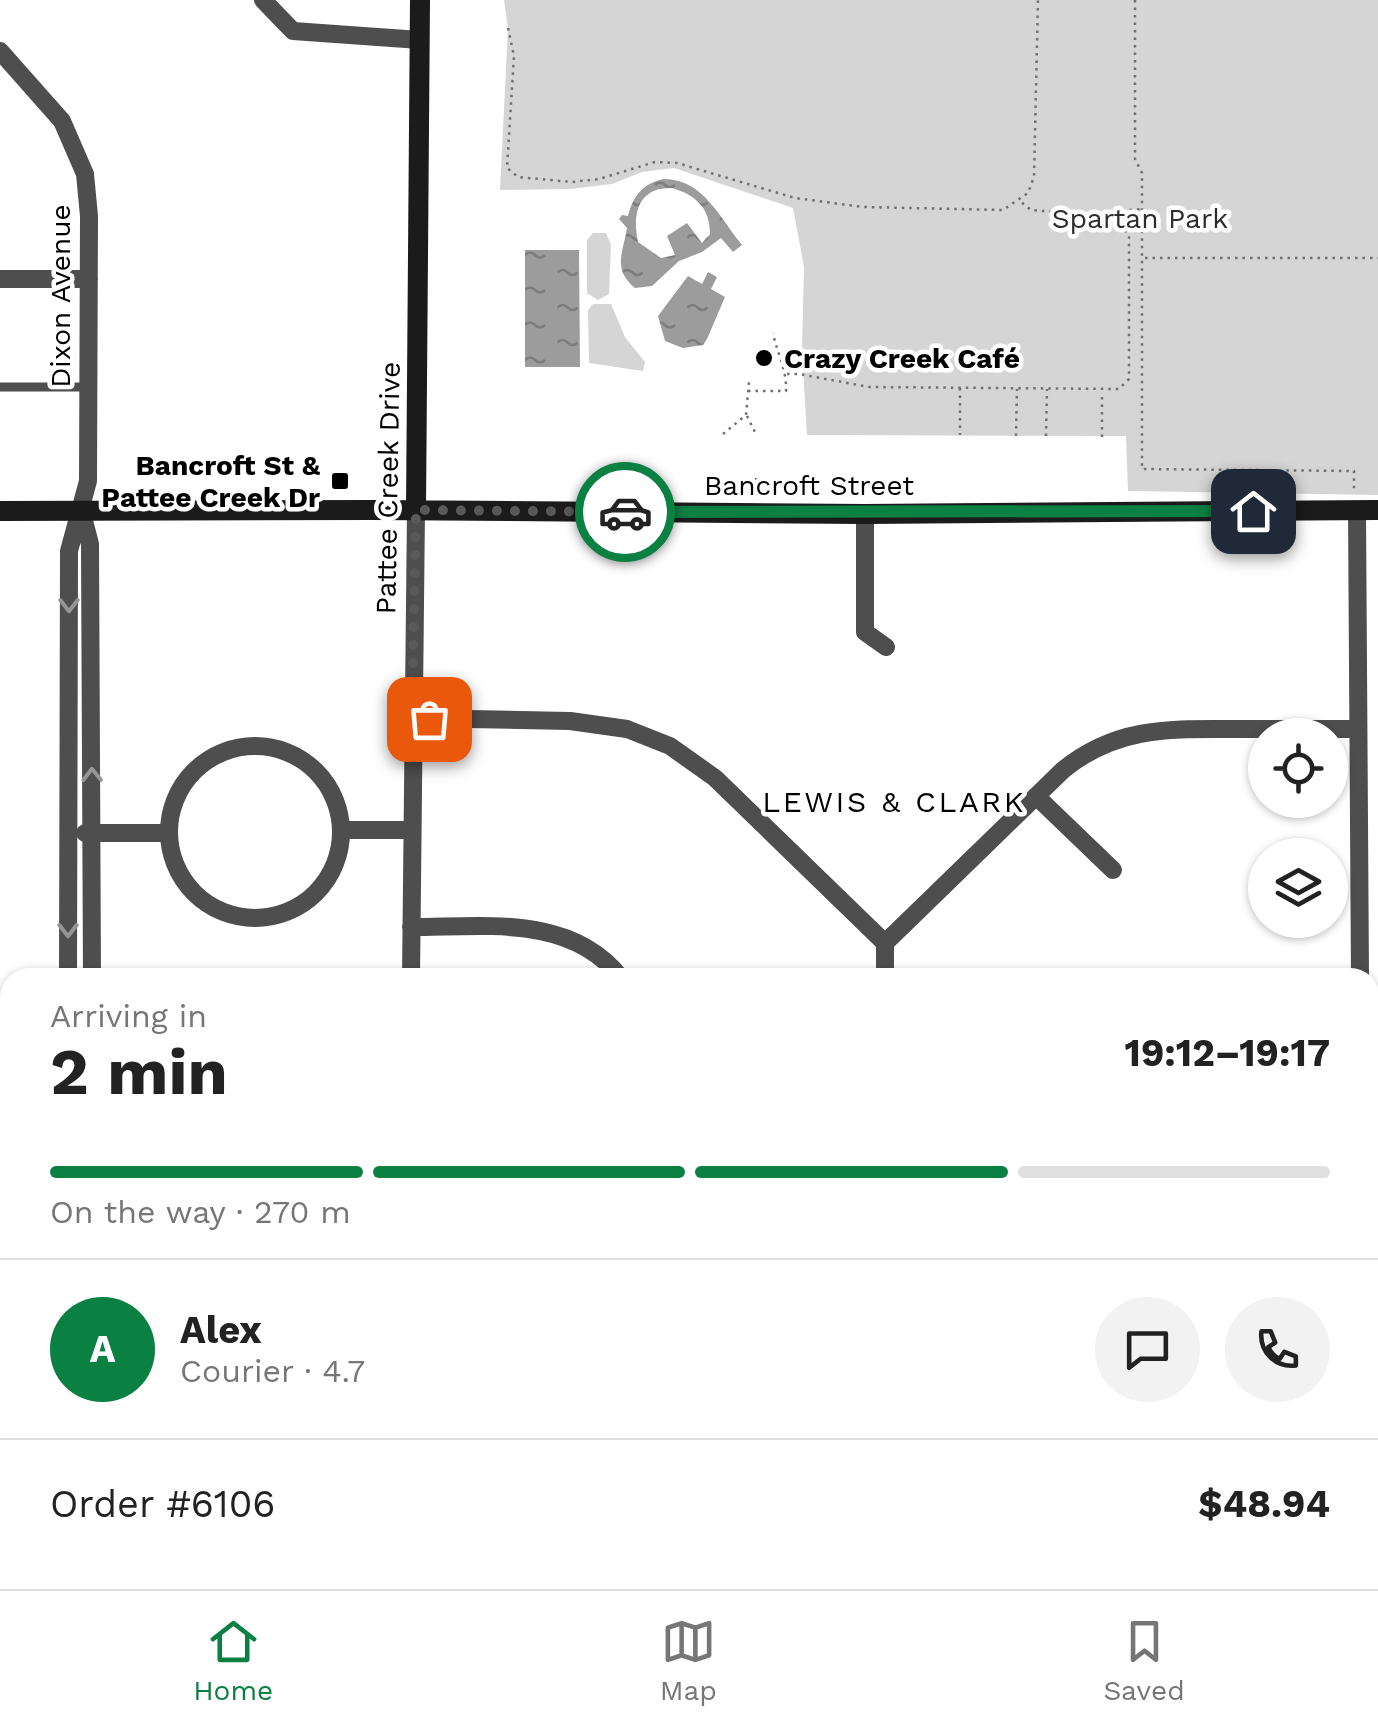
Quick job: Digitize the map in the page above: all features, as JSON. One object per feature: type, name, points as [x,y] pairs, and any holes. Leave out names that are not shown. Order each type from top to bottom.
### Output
[{"type":"street","points":[[263,0],[293,32],[420,40]]},
{"type":"street","name":"Pattee Creek Drive","points":[[412,968],[420,0]]},
{"type":"street","name":"Dixon Avenue","points":[[0,50],[62,121],[85,174],[88,482],[69,550],[68,968]]},
{"type":"street","points":[[0,279],[89,279]]},
{"type":"street","points":[[1361,968],[1369,825],[1358,728],[1363,504]]},
{"type":"street","name":"Bancroft Street","points":[[0,511],[865,514],[1363,504]]},
{"type":"street","name":"Dixon Avenue","points":[[81,509],[90,544],[92,968]]},
{"type":"street","points":[[865,514],[865,632],[886,647]]},
{"type":"street","points":[[412,718],[570,721],[627,729],[670,746],[715,778],[885,943]]},
{"type":"street","points":[[885,968],[885,943],[1078,757],[1117,738],[1155,729],[1358,728]]},
{"type":"street","points":[[249,746],[280,750],[313,768],[333,796],[342,830],[334,866],[319,891],[287,912],[258,919],[222,912],[196,896],[178,870],[169,833],[174,804],[194,772],[220,754],[249,746]]},
{"type":"street","points":[[1036,796],[1113,870]]},
{"type":"street","points":[[342,830],[412,830]]},
{"type":"street","points":[[68,834],[169,833]]},
{"type":"street","points":[[411,927],[550,930],[581,943],[614,968]]},
{"type":"lane","points":[[0,387],[87,387]]},
{"type":"path","points":[[508,28],[514,56],[507,168],[518,178],[572,182],[598,179],[655,162],[677,162],[794,198],[862,207],[1004,210],[1028,194],[1034,177],[1038,0]]},
{"type":"path","points":[[1134,0],[1135,159],[1142,174],[1142,469],[1354,471],[1363,504]]},
{"type":"path","points":[[1020,201],[1031,210],[1115,217],[1128,210],[1142,209]]},
{"type":"path","points":[[787,374],[869,387],[1119,389],[1129,379],[1129,235],[1115,217]]},
{"type":"path","points":[[1142,258],[1378,258]]},
{"type":"path","points":[[748,391],[786,390],[787,374],[778,359],[773,333]]},
{"type":"path","points":[[1129,379],[1141,384]]},
{"type":"path","points":[[749,382],[746,415],[756,434]]},
{"type":"path","points":[[960,388],[960,436]]},
{"type":"path","points":[[1016,436],[1017,388]]},
{"type":"path","points":[[1046,436],[1047,389]]},
{"type":"path","points":[[1102,390],[1102,436]]},
{"type":"path","points":[[723,434],[746,415]]},
{"type":"path","points":[[756,478],[756,488]]},
{"type":"green space","name":"Spartan Park","points":[[504,0],[1378,0],[1378,495],[1128,491],[1126,436],[807,435],[802,350],[804,267],[793,208],[674,168],[642,172],[612,184],[500,190],[508,28]]},
{"type":"green space","points":[[593,233],[606,233],[611,245],[609,294],[598,300],[587,293],[587,240]]},
{"type":"green space","points":[[593,304],[611,304],[625,337],[645,362],[643,371],[589,363],[588,310]]},
{"type":"water","points":[[664,179],[678,181],[700,193],[742,245],[733,252],[721,238],[702,252],[679,261],[652,286],[635,288],[621,267],[627,228],[619,219],[628,216],[640,192]],"holes":[[[672,188],[704,210],[710,234],[702,243],[687,223],[667,236],[675,255],[661,258],[638,242],[637,212],[652,192]]]},
{"type":"water","points":[[525,250],[579,250],[580,367],[525,367]]},
{"type":"water","points":[[708,272],[717,277],[711,289],[725,297],[707,339],[703,345],[683,348],[665,341],[658,316],[688,276],[702,284]]},
{"type":"way so far","points":[[429,719],[412,718],[416,510],[625,512]]},
{"type":"place","name":"Crazy Creek Café","points":[[764,358]]},
{"type":"place","name":"Bancroft St & Pattee Creek Dr","points":[[340,481]]},
{"type":"district","name":"LEWIS & CLARK","points":[[894,801]]},
{"type":"route","points":[[625,512],[1253,511]]}]
